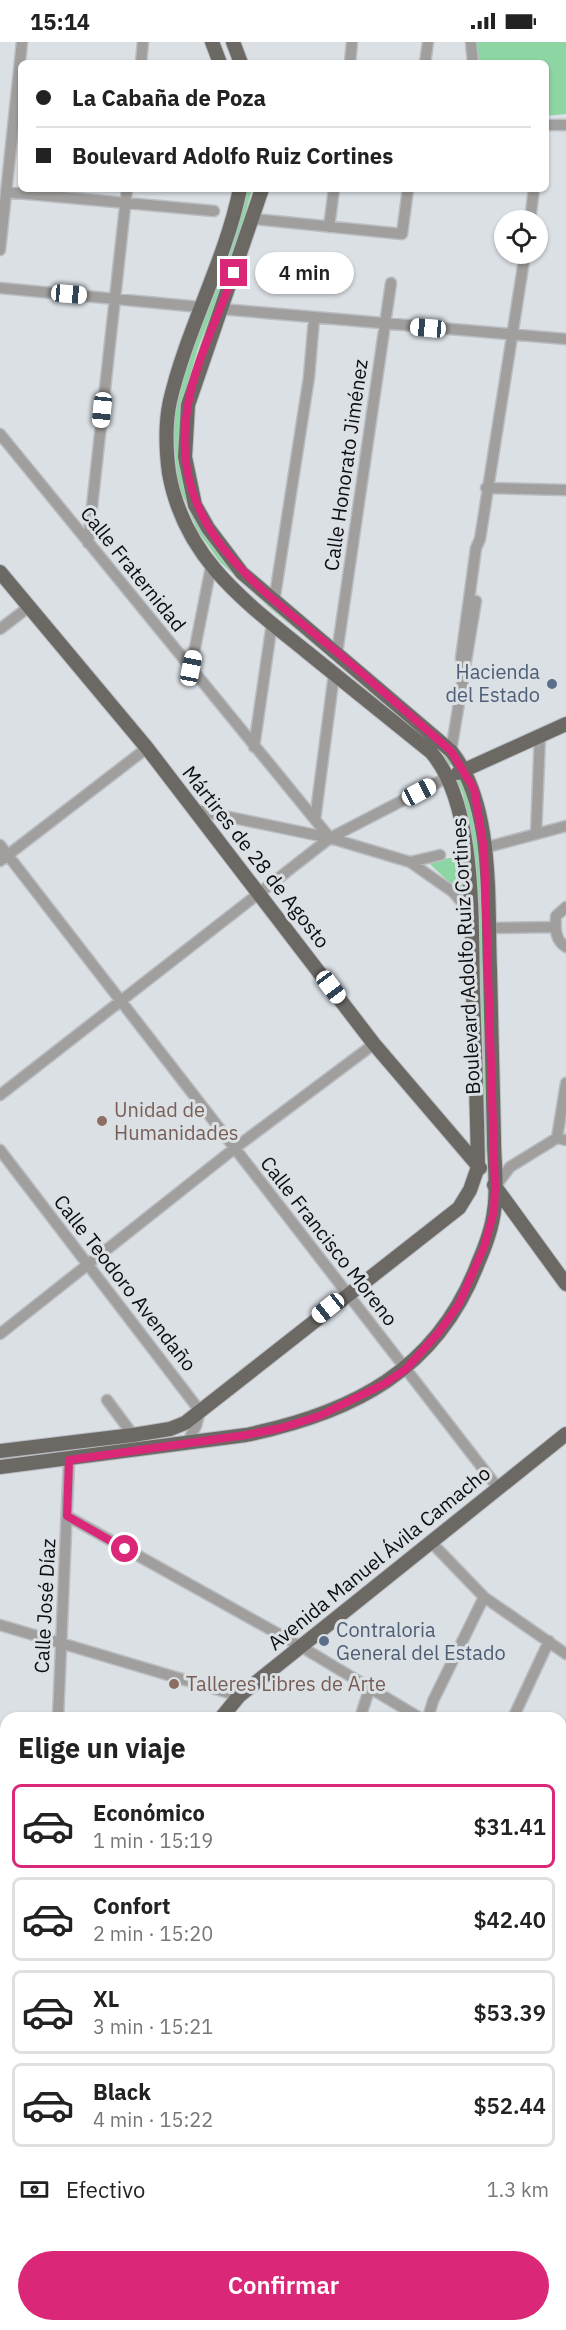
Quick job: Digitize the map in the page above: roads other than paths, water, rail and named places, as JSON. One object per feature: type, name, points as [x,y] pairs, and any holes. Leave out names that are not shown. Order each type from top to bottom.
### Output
[{"type":"main road","points":[[212,42],[219,60]]},
{"type":"main road","points":[[233,42],[240,60]]},
{"type":"main road","name":"Boulevard Adolfo Ruiz Cortines","points":[[239,192],[235,212],[200,307],[170,403],[167,461],[180,517],[195,545],[212,567],[272,623],[431,752],[448,777],[460,816],[466,849],[471,913],[478,1167]]},
{"type":"main road","name":"Boulevard Adolfo Ruiz Cortines","points":[[0,1467],[69,1460],[281,1428],[319,1416],[384,1384],[406,1369],[439,1332],[472,1278],[494,1211],[488,928],[484,849],[476,800],[465,770],[451,751],[242,573],[218,543],[195,505],[188,482],[185,457],[188,405],[254,219],[261,192]]},
{"type":"main road","name":"Mártires de 28 de Agosto","points":[[0,572],[147,748],[374,1044],[495,1187],[566,1284]]},
{"type":"main road","points":[[448,777],[566,724]]},
{"type":"main road","points":[[0,1451],[133,1435],[170,1429],[185,1423],[346,1294],[459,1208],[470,1190],[478,1167]]},
{"type":"main road","name":"Avenida Manuel Ávila Camacho","points":[[226,1712],[239,1696],[300,1646],[566,1434]]},
{"type":"street","points":[[20,60],[22,42]]},
{"type":"street","points":[[141,60],[143,42]]},
{"type":"street","points":[[350,60],[352,42]]},
{"type":"street","points":[[425,60],[428,42]]},
{"type":"street","points":[[471,42],[473,60]]},
{"type":"street","points":[[0,250],[18,72]]},
{"type":"street","points":[[0,111],[13,110]]},
{"type":"street","points":[[549,125],[566,125]]},
{"type":"street","points":[[6,192],[214,211]]},
{"type":"street","points":[[88,543],[127,192]]},
{"type":"street","points":[[329,227],[334,192]]},
{"type":"street","points":[[254,219],[402,234],[408,192]]},
{"type":"street","points":[[531,210],[534,192]]},
{"type":"street","points":[[451,751],[464,667],[461,658],[476,548],[480,539],[486,488],[523,264]]},
{"type":"street","name":"Calle Honorato Jiménez","points":[[337,653],[391,283]]},
{"type":"street","points":[[0,288],[200,307]]},
{"type":"street","points":[[221,309],[314,319],[566,339]]},
{"type":"street","points":[[274,602],[309,377],[314,319]]},
{"type":"street","name":"Calle Fraternidad","points":[[0,434],[330,838]]},
{"type":"street","points":[[486,488],[566,490]]},
{"type":"street","points":[[191,668],[212,567]]},
{"type":"street","points":[[0,629],[30,606]]},
{"type":"street","points":[[254,747],[272,623]]},
{"type":"street","points":[[315,820],[334,674]]},
{"type":"street","points":[[536,834],[540,736]]},
{"type":"street","points":[[4,858],[147,748]]},
{"type":"street","points":[[0,1095],[122,1003],[330,838],[448,777]]},
{"type":"street","points":[[196,810],[330,838],[410,862],[453,892],[471,913]]},
{"type":"street","points":[[484,849],[566,826]]},
{"type":"street","name":"Calle Francisco Moreno","points":[[0,844],[4,858],[122,1003],[498,1488]]},
{"type":"street","points":[[410,862],[440,855]]},
{"type":"street","points":[[566,907],[556,916],[555,927],[560,944],[566,947]]},
{"type":"street","points":[[488,928],[555,927]]},
{"type":"street","points":[[0,1334],[235,1148],[374,1044]]},
{"type":"street","points":[[495,1187],[510,1167],[561,1139],[566,1083]]},
{"type":"street","name":"Calle Teodoro Avendaño","points":[[0,1150],[200,1411]]},
{"type":"street","points":[[107,1400],[133,1435]]},
{"type":"street","points":[[187,1443],[200,1411]]},
{"type":"street","name":"Calle José Díaz","points":[[58,1712],[69,1460]]},
{"type":"street","points":[[67,1516],[300,1646],[410,1712]]},
{"type":"street","points":[[430,1541],[484,1598],[566,1654]]},
{"type":"street","points":[[430,1712],[484,1598]]},
{"type":"street","points":[[0,1625],[61,1641],[239,1696]]},
{"type":"street","points":[[516,1712],[549,1641]]},
{"type":"street","points":[[362,1712],[370,1687]]},
{"type":"place","name":"Hacienda del Estado","points":[[552,684]]},
{"type":"place","name":"Unidad de Humanidades","points":[[102,1121]]},
{"type":"place","name":"Contraloria General del Estado","points":[[324,1641]]},
{"type":"place","name":"Talleres Libres de Arte","points":[[174,1684]]}]
